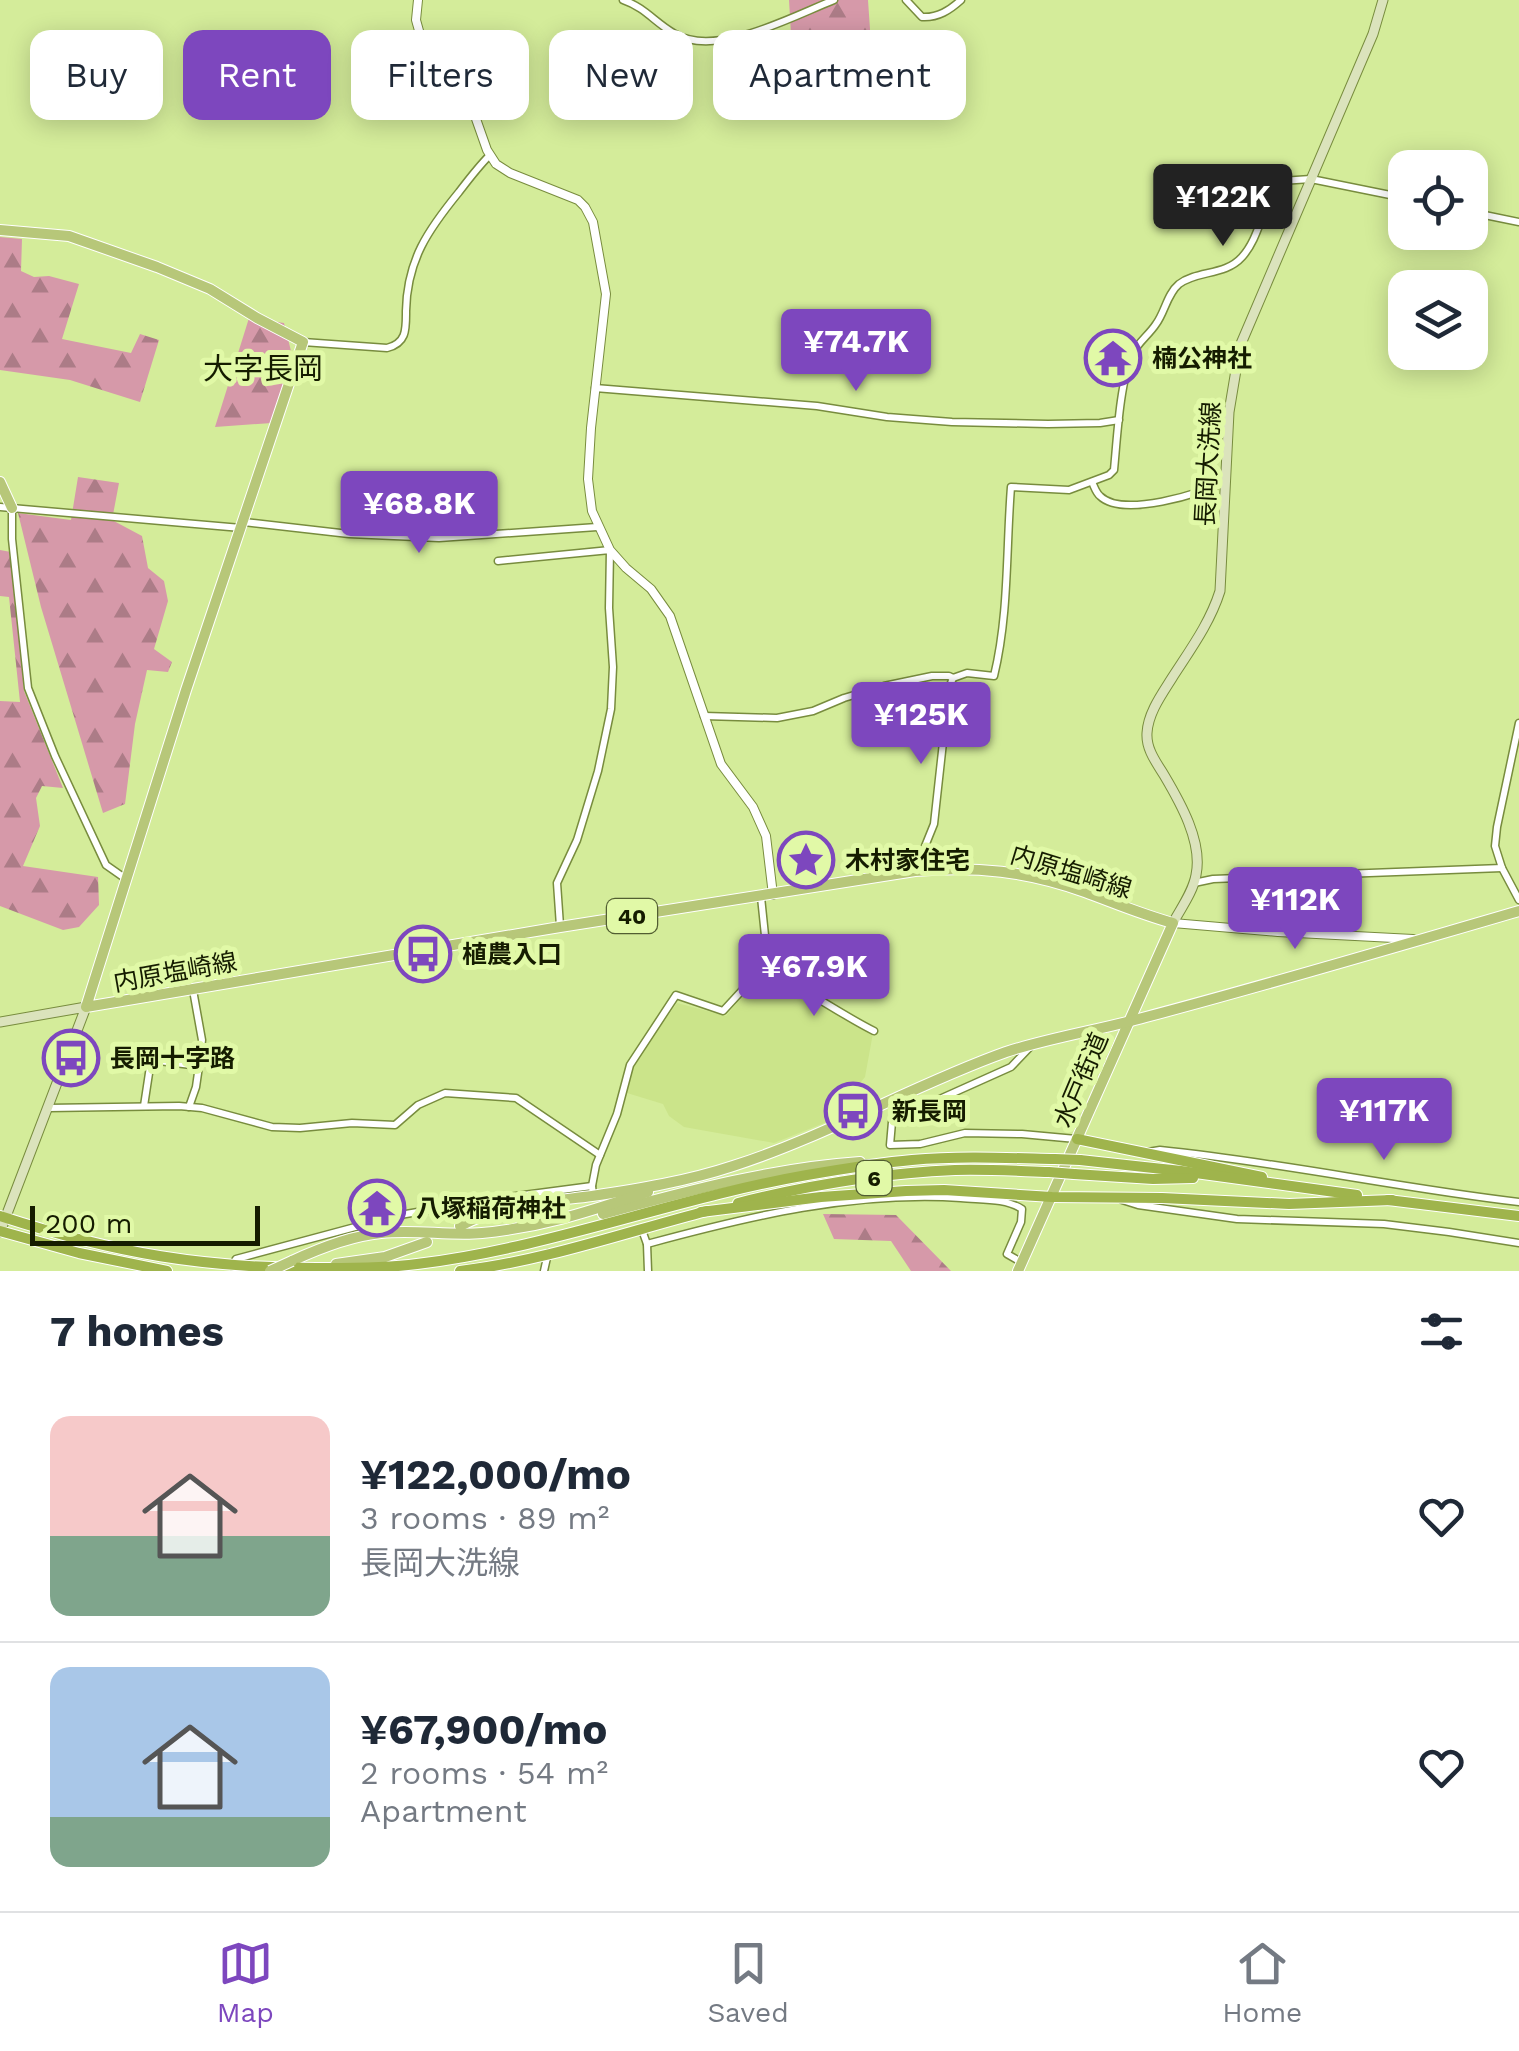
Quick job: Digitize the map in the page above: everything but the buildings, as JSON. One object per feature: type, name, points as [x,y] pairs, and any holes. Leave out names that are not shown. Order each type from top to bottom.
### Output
[{"type":"highway","points":[[1077,1140],[1392,1200]]},
{"type":"highway","name":"6","points":[[2,1217],[112,1248],[168,1259],[232,1266],[380,1268],[568,1236],[806,1175],[964,1157],[1080,1160],[1519,1216]]},
{"type":"highway","name":"6","points":[[463,1271],[802,1188],[886,1176],[956,1170],[1153,1180],[1214,1177]]},
{"type":"highway","points":[[701,1212],[871,1191],[944,1190],[1289,1204],[1392,1200]]},
{"type":"highway","points":[[0,1231],[167,1271]]},
{"type":"main road","name":"長岡大洗線","points":[[1173,923],[1194,883],[1198,865],[1194,838],[1152,755],[1147,734],[1152,711],[1215,606],[1222,580],[1230,400],[1240,346],[1373,34],[1382,0]]},
{"type":"main road","points":[[0,230],[69,236],[170,272],[210,289],[303,342]]},
{"type":"main road","name":"内原塩崎線","points":[[303,342],[186,690],[86,1007],[915,871],[970,868],[1028,876],[1173,923]]},
{"type":"main road","points":[[0,482],[6,507]]},
{"type":"main road","name":"水戸街道","points":[[1052,1197],[1128,1022],[1519,912]]},
{"type":"main road","points":[[568,1219],[777,1151],[953,1073],[1032,1044],[1128,1022],[1173,923]]},
{"type":"main road","points":[[0,1022],[86,1007]]},
{"type":"main road","points":[[0,1231],[2,1217],[86,1007]]},
{"type":"main road","points":[[270,1271],[326,1246],[370,1234],[480,1233],[591,1217],[770,1172],[912,1160]]},
{"type":"main road","points":[[460,1226],[495,1210],[593,1191],[682,1180]]},
{"type":"main road","points":[[1020,1267],[1052,1197]]},
{"type":"main road","points":[[310,1268],[385,1257],[427,1242]]},
{"type":"street","points":[[418,0],[416,20],[424,45],[469,99],[490,156],[502,169],[570,196],[590,214],[606,294],[588,479],[592,512],[610,550],[651,589],[670,616],[721,764],[753,807],[766,836],[768,974]]},
{"type":"street","points":[[622,0],[638,5],[680,36],[710,41],[758,30],[834,0]]},
{"type":"street","points":[[906,0],[922,17],[930,17],[961,0]]},
{"type":"street","points":[[303,342],[386,348],[402,340],[406,333],[408,284],[422,244],[434,223],[490,156]]},
{"type":"street","points":[[915,871],[934,824],[949,688],[954,678],[967,672],[994,676],[1006,596],[1010,487],[1069,490],[1114,470],[1132,354],[1156,326],[1172,292],[1184,282],[1221,271],[1238,261],[1281,181],[1311,179],[1388,195]]},
{"type":"street","points":[[1488,216],[1519,222]]},
{"type":"street","points":[[595,388],[817,406],[952,422],[1100,424],[1119,420]]},
{"type":"street","points":[[1092,482],[1103,499],[1138,506],[1227,481]]},
{"type":"street","points":[[126,879],[106,866],[28,688],[6,507],[439,538],[597,527]]},
{"type":"street","points":[[498,561],[610,550]]},
{"type":"street","points":[[560,927],[557,883],[577,840],[611,709],[610,550]]},
{"type":"street","points":[[704,716],[778,718],[813,711],[884,686],[932,676],[954,678]]},
{"type":"street","points":[[1519,723],[1495,838],[1497,858],[1519,900]]},
{"type":"street","points":[[1194,883],[1213,879],[1502,868]]},
{"type":"street","points":[[1173,923],[1420,940]]},
{"type":"street","points":[[1376,936],[1378,952]]},
{"type":"street","points":[[768,974],[795,984],[874,1031]]},
{"type":"street","points":[[232,1266],[236,1259],[400,1215],[500,1198],[593,1191],[600,1155],[618,1114],[630,1065],[676,995],[724,1011],[747,986],[768,974]]},
{"type":"street","points":[[190,1107],[202,1040],[193,990]]},
{"type":"street","points":[[1032,1044],[1011,1067],[895,1119],[890,1145],[920,1144],[965,1133],[1077,1140]]},
{"type":"street","points":[[144,1106],[150,1060],[200,1066]]},
{"type":"street","points":[[48,1108],[190,1107],[272,1128],[300,1128],[352,1123],[396,1125],[418,1105],[445,1093],[516,1098],[600,1155]]},
{"type":"street","points":[[1142,1154],[1160,1150],[1243,1158],[1519,1202]]},
{"type":"street","points":[[1111,1197],[1138,1205],[1237,1219],[1384,1224],[1519,1243]]},
{"type":"street","points":[[647,1244],[736,1220],[807,1207],[881,1198],[951,1198],[1010,1203],[1022,1208],[1021,1222],[1007,1254],[1020,1267]]},
{"type":"street","points":[[642,1230],[648,1271]]},
{"type":"street","points":[[544,1271],[548,1253]]},
{"type":"shaded area","points":[[776,980],[873,1033],[865,1077],[829,1121],[774,1143],[684,1127],[669,1116],[663,1104],[627,1093],[634,1064],[677,1003],[726,1016],[747,991],[764,981]]},
{"type":"green space","points":[[789,0],[868,0],[870,30],[791,30]]},
{"type":"green space","points":[[0,237],[22,239],[21,271],[34,277],[49,276],[79,284],[62,339],[131,353],[140,334],[159,340],[140,402],[70,380],[0,370]]},
{"type":"green space","points":[[249,318],[284,323],[292,355],[272,423],[215,427]]},
{"type":"green space","points":[[78,477],[119,483],[112,520],[142,536],[148,568],[164,581],[168,601],[154,649],[172,662],[168,672],[147,670],[135,724],[125,804],[103,813],[41,607],[18,513],[71,520]]},
{"type":"green space","points":[[0,550],[11,552],[24,691],[63,788],[42,786],[36,798],[40,826],[23,866],[98,877],[99,905],[79,927],[63,930],[0,906],[0,701],[20,702],[9,597],[0,596]]},
{"type":"green space","points":[[823,1214],[896,1215],[951,1271],[911,1271],[891,1241],[834,1239]]},
{"type":"place","name":"楠公神社","points":[[1113,358]]},
{"type":"place","name":"木村家住宅","points":[[806,860]]},
{"type":"place","name":"植農入口","points":[[423,954]]},
{"type":"place","name":"長岡十字路","points":[[71,1058]]},
{"type":"place","name":"新長岡","points":[[853,1111]]},
{"type":"place","name":"八塚稲荷神社","points":[[377,1208]]},
{"type":"district","name":"大字長岡","points":[[263,368]]}]
